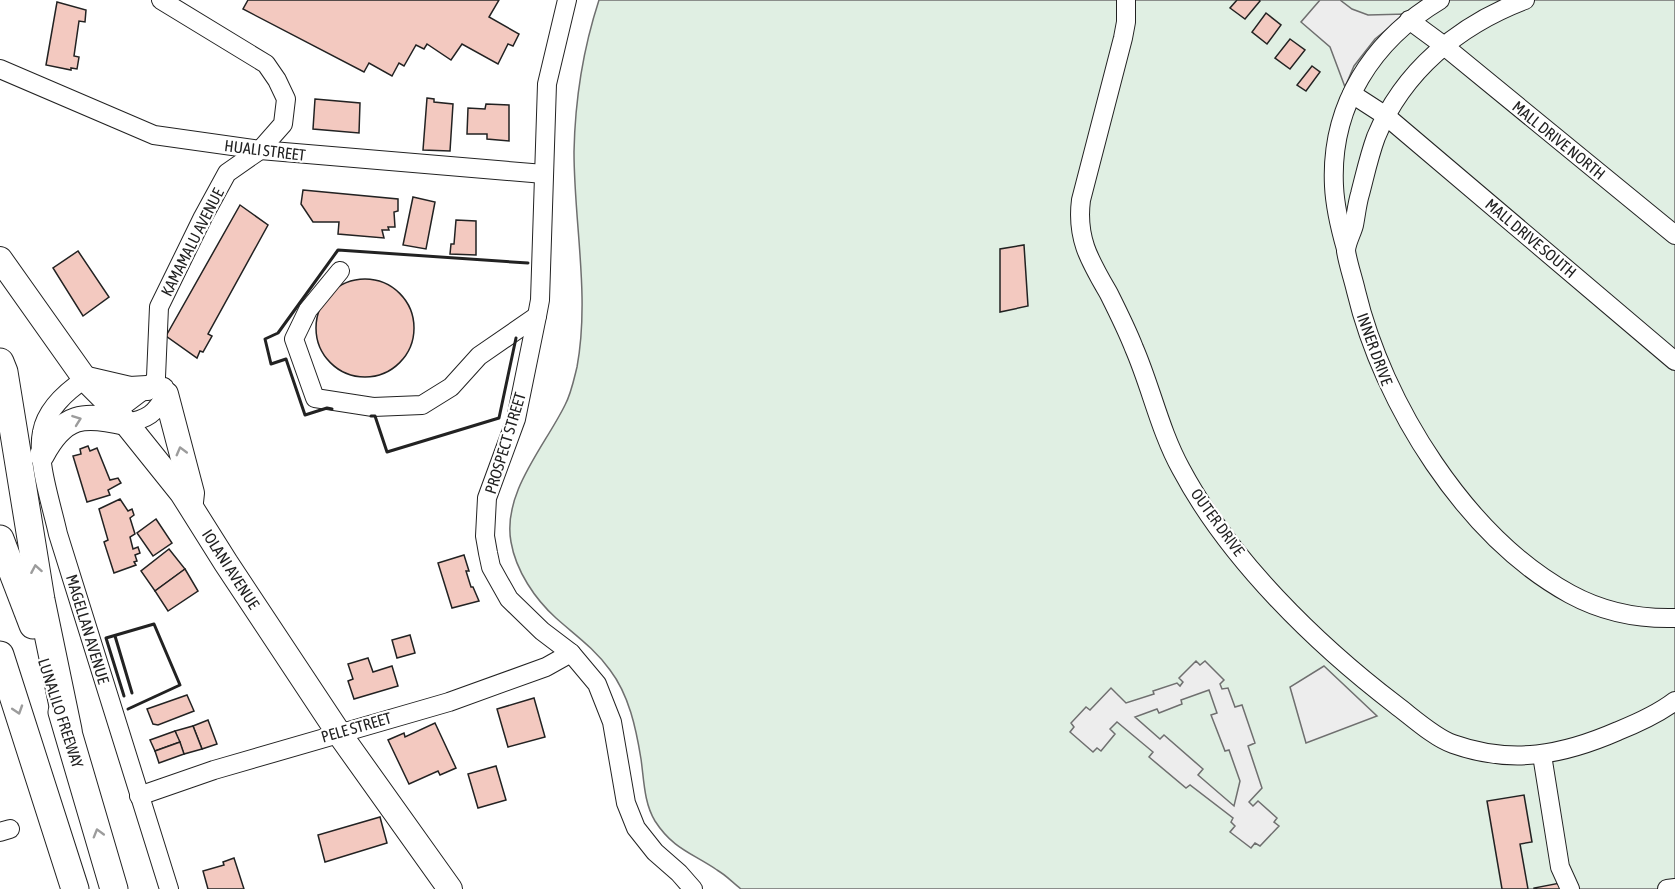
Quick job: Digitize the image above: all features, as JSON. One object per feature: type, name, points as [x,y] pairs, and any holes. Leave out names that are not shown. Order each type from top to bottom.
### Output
[{"type":"highway","points":[[0,362],[4,372],[41,600],[68,730]]},
{"type":"highway","name":"LUNALILO FREEWAY","points":[[0,539],[32,622],[68,730],[114,889]]},
{"type":"highway","points":[[0,655],[75,889]]},
{"type":"main road","name":"IOLANI AVENUE","points":[[0,259],[85,379],[121,417],[182,494],[338,732],[450,889]]},
{"type":"main road","points":[[85,379],[116,387],[156,391],[192,493],[191,508]]},
{"type":"main road","points":[[42,455],[59,429],[74,419],[121,417]]},
{"type":"street","name":"KAMAMALU AVENUE","points":[[156,391],[159,307],[227,173],[260,150],[274,136],[283,124],[286,99],[266,64],[161,0]]},
{"type":"street","name":"PROSPECT STREET","points":[[567,0],[547,84],[540,300],[516,419],[487,498],[485,536],[491,567],[509,599],[542,632],[571,653],[597,684],[612,722],[626,802],[636,828],[655,852],[693,889]]},
{"type":"street","name":"OUTER DRIVE","points":[[1126,0],[1123,38],[1081,200],[1080,224],[1085,250],[1126,329],[1180,468],[1220,528],[1257,575],[1308,629],[1376,690],[1450,743],[1486,753],[1542,755],[1596,741],[1643,721],[1675,701]]},
{"type":"street","points":[[1346,249],[1336,206],[1334,166],[1340,126],[1352,94],[1376,54],[1409,20],[1440,0]]},
{"type":"street","name":"INNER DRIVE","points":[[1525,0],[1483,18],[1443,45],[1410,80],[1386,116],[1369,157],[1357,202],[1354,226],[1346,249],[1360,310],[1391,392],[1432,459],[1490,531],[1539,574],[1586,602],[1640,617],[1675,618]]},
{"type":"street","name":"MALL DRIVE NORTH","points":[[1409,20],[1443,45],[1675,235]]},
{"type":"street","name":"HUALI STREET","points":[[0,69],[154,135],[260,150],[544,174]]},
{"type":"street","name":"MALL DRIVE SOUTH","points":[[1352,94],[1386,116],[1675,361]]},
{"type":"street","points":[[340,271],[308,310],[294,339],[315,398],[373,407],[422,405],[451,387],[479,356],[537,316]]},
{"type":"street","name":"MAGELLAN AVENUE","points":[[85,379],[62,398],[46,422],[42,433],[46,483],[58,534],[169,889]]},
{"type":"street","points":[[121,417],[143,420],[157,410],[156,391]]},
{"type":"street","name":"PELE STREET","points":[[139,796],[338,732],[449,702],[546,667],[571,653]]},
{"type":"street","points":[[1542,755],[1560,867],[1570,889]]},
{"type":"street","points":[[1667,889],[1675,888]]},
{"type":"green space","points":[[599,0],[1675,0],[1675,889],[741,889],[720,872],[683,850],[669,838],[651,814],[634,724],[617,680],[597,655],[556,618],[534,593],[517,563],[511,542],[510,524],[519,488],[567,401],[577,367],[581,340],[582,286],[575,179],[575,133],[584,56]]},
{"type":"shaded area","points":[[1320,0],[1340,0],[1352,9],[1368,15],[1406,14],[1375,39],[1354,66],[1345,87],[1330,47],[1301,22]]},
{"type":"shaded area","points":[[1196,661],[1200,665],[1205,661],[1224,680],[1220,684],[1222,689],[1228,688],[1235,707],[1242,705],[1255,743],[1248,746],[1262,788],[1249,802],[1253,806],[1258,801],[1277,818],[1274,822],[1279,826],[1260,846],[1255,843],[1251,848],[1230,832],[1235,826],[1231,822],[1233,818],[1190,785],[1186,788],[1149,757],[1153,752],[1117,722],[1110,729],[1115,734],[1101,751],[1097,748],[1093,752],[1070,732],[1074,727],[1071,723],[1086,707],[1090,710],[1111,688],[1126,703],[1154,694],[1153,691],[1177,683],[1180,686],[1183,682],[1179,678]],"holes":[[[1209,690],[1217,713],[1211,715],[1225,751],[1229,750],[1240,781],[1234,806],[1198,775],[1203,769],[1164,735],[1160,739],[1135,717],[1157,709],[1159,713],[1182,704],[1181,700]]]},
{"type":"shaded area","points":[[1324,666],[1377,716],[1306,743],[1290,687]]},
{"type":"building","points":[[248,0],[499,0],[489,17],[519,34],[513,46],[508,44],[498,64],[462,44],[451,60],[427,44],[424,49],[416,45],[404,66],[399,63],[392,76],[369,63],[364,72],[243,9]]},
{"type":"building","points":[[1237,0],[1260,1],[1245,19],[1230,8]]},
{"type":"building","points":[[57,2],[86,10],[85,22],[79,21],[74,56],[79,57],[77,69],[46,65]]},
{"type":"building","points":[[1266,13],[1281,25],[1267,44],[1252,32]]},
{"type":"building","points":[[1290,39],[1305,50],[1290,69],[1275,58]]},
{"type":"building","points":[[1312,66],[1320,72],[1306,91],[1297,85]]},
{"type":"building","points":[[427,98],[434,99],[434,102],[453,104],[450,151],[423,150]]},
{"type":"building","points":[[315,99],[360,103],[359,133],[313,129]]},
{"type":"building","points":[[486,104],[509,105],[509,141],[487,139],[487,134],[467,134],[468,108],[485,109]]},
{"type":"building","points":[[303,190],[398,199],[398,211],[394,212],[395,227],[382,230],[384,238],[338,234],[339,222],[313,222],[301,204]]},
{"type":"building","points":[[413,197],[435,202],[426,249],[403,245]]},
{"type":"building","points":[[240,205],[268,225],[208,334],[212,336],[197,358],[166,336]]},
{"type":"building","points":[[456,220],[476,221],[476,255],[450,254],[451,244],[454,244]]},
{"type":"building","points":[[1024,245],[1028,306],[1000,312],[1000,249]]},
{"type":"building","points":[[78,251],[109,297],[83,316],[53,268]]},
{"type":"building","points":[[365,279],[384,282],[400,293],[411,309],[414,328],[411,347],[400,363],[384,374],[365,377],[346,374],[330,363],[319,347],[316,328],[319,309],[330,293],[346,282]]},
{"type":"building","points":[[88,446],[90,451],[97,448],[110,480],[118,478],[121,483],[108,490],[110,495],[87,502],[73,456],[81,454],[80,449]]},
{"type":"building","points":[[120,499],[128,511],[132,509],[134,515],[130,518],[135,534],[130,537],[133,549],[138,547],[140,553],[135,555],[136,565],[114,573],[104,542],[108,540],[99,509]]},
{"type":"building","points":[[156,519],[172,543],[153,556],[137,533]]},
{"type":"building","points":[[169,549],[185,569],[155,591],[141,571]]},
{"type":"building","points":[[464,555],[471,587],[479,601],[452,608],[438,563]]},
{"type":"building","points":[[185,569],[198,591],[168,611],[155,591]]},
{"type":"building","points":[[410,635],[415,653],[397,658],[392,640]]},
{"type":"building","points":[[368,658],[373,672],[392,666],[398,686],[354,699],[348,681],[353,679],[348,664]]},
{"type":"building","points":[[187,695],[194,711],[158,725],[153,724],[147,709]]},
{"type":"building","points":[[534,698],[545,737],[508,747],[497,709]]},
{"type":"building","points":[[208,720],[217,744],[202,749],[193,726]]},
{"type":"building","points":[[435,723],[456,768],[440,775],[438,771],[409,784],[388,740],[404,733],[405,737]]},
{"type":"building","points":[[193,726],[202,749],[184,754],[175,731]]},
{"type":"building","points":[[175,731],[180,742],[155,751],[150,740]]},
{"type":"building","points":[[180,742],[184,754],[159,763],[155,751]]},
{"type":"building","points":[[496,766],[506,800],[478,808],[468,774]]},
{"type":"building","points":[[1524,795],[1532,842],[1520,844],[1528,889],[1502,889],[1487,801]]},
{"type":"building","points":[[380,817],[387,843],[325,862],[318,835]]},
{"type":"building","points":[[234,858],[244,889],[208,889],[203,871],[224,865],[223,862]]},
{"type":"building","points":[[1565,882],[1567,889],[1534,889],[1534,888]]},
{"type":"wall","points":[[332,409],[327,408],[305,415],[286,359],[271,364],[265,339],[278,333],[338,250],[528,263]]},
{"type":"wall","points":[[371,416],[375,416],[387,452],[499,418],[516,338]]},
{"type":"wall","points":[[124,696],[106,638],[154,624],[180,685],[128,709]]},
{"type":"wall","points":[[115,636],[132,693]]}]
